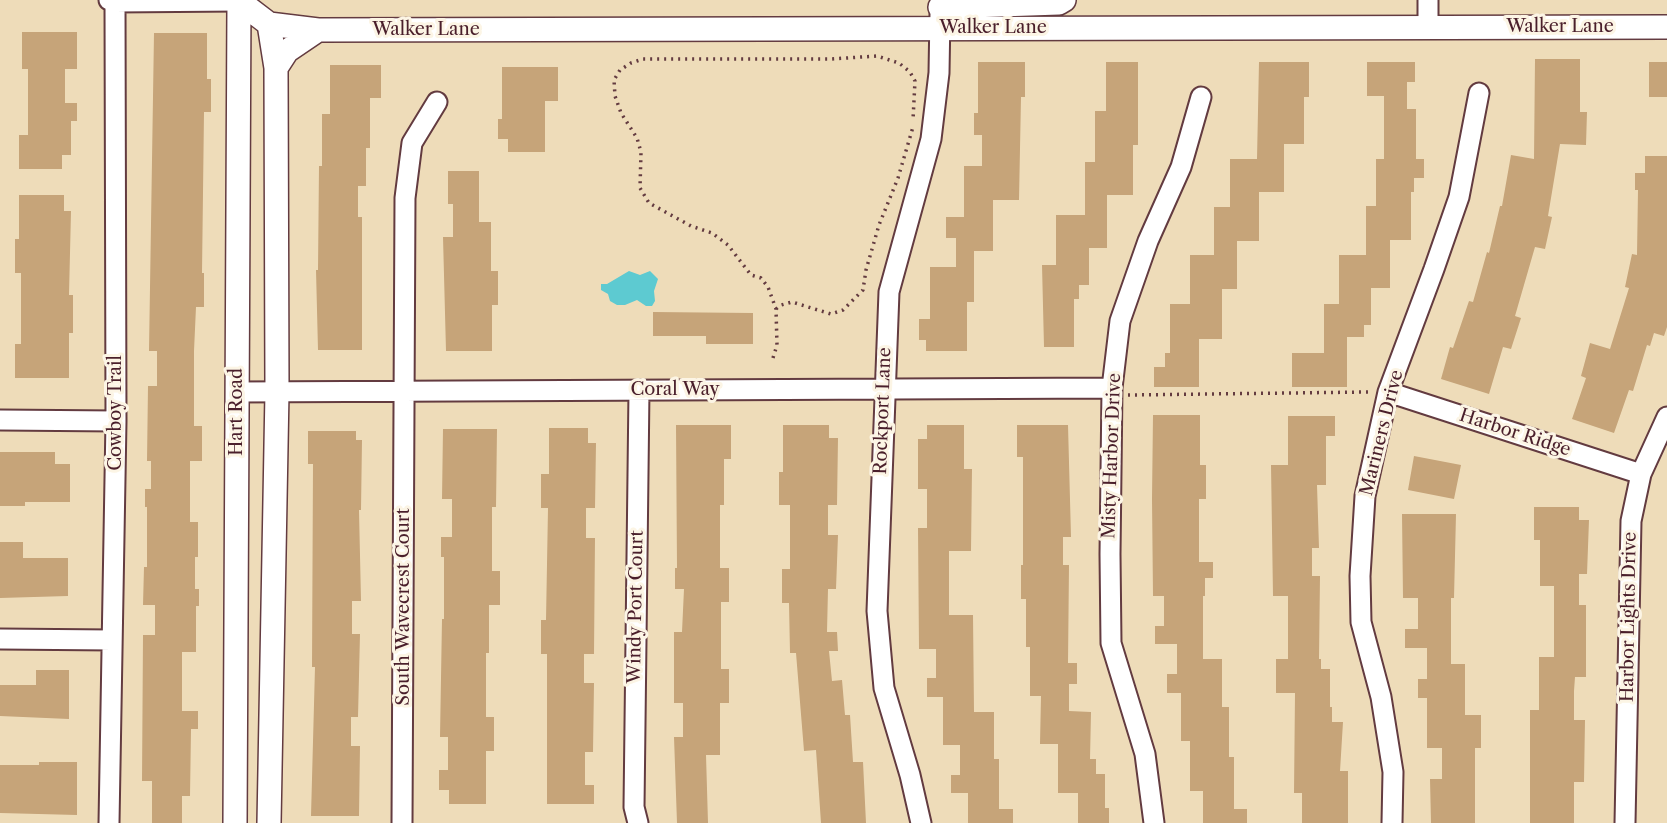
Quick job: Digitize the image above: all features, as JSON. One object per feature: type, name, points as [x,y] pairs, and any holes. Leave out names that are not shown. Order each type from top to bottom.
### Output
[{"type":"street","points":[[940,12],[1059,3],[1064,0]]},
{"type":"street","points":[[112,1],[245,1],[269,24],[276,68],[277,391],[268,823]]},
{"type":"street","name":"Cowboy Trail","points":[[109,823],[116,421],[112,1]]},
{"type":"street","name":"Hart Road","points":[[235,823],[237,391],[245,1]]},
{"type":"street","name":"Walker Lane","points":[[269,24],[318,30],[940,12],[1249,28],[1428,14],[1567,27],[1667,27]]},
{"type":"street","name":"Rockport Lane","points":[[921,823],[884,688],[878,624],[889,292],[931,139],[939,73],[940,12]]},
{"type":"street","points":[[1567,27],[1602,15],[1667,14]]},
{"type":"street","points":[[276,68],[287,51],[318,30]]},
{"type":"street","name":"Mariners Drive","points":[[1392,823],[1392,772],[1381,697],[1361,622],[1360,576],[1365,496],[1388,392],[1459,197],[1479,93]]},
{"type":"street","name":"Misty Harbor Drive","points":[[1154,823],[1145,754],[1111,643],[1112,392],[1120,321],[1148,242],[1181,167],[1201,97]]},
{"type":"street","name":"South Wavecrest Court","points":[[402,823],[405,198],[412,143],[437,102]]},
{"type":"street","name":"Coral Way","points":[[237,391],[884,389],[1112,392]]},
{"type":"street","name":"Windy Port Court","points":[[638,823],[634,807],[639,390]]},
{"type":"street","name":"Harbor Ridge","points":[[1388,392],[1642,474]]},
{"type":"street","name":"Harbor Lights Drive","points":[[1625,823],[1631,520],[1642,474],[1667,418]]},
{"type":"street","points":[[0,420],[116,421]]},
{"type":"street","points":[[0,639],[112,640]]},
{"type":"path","points":[[773,358],[777,345],[776,309],[768,287],[761,278],[751,275],[728,245],[712,233],[664,212],[645,198],[640,188],[641,152],[637,138],[621,113],[615,96],[614,80],[620,70],[631,63],[643,60],[831,60],[877,56],[899,63],[910,72],[915,81],[913,126],[898,178],[876,236],[863,290],[843,310],[831,314],[792,302],[776,309]]},
{"type":"path","points":[[1112,392],[1388,392]]},
{"type":"water","points":[[629,271],[640,275],[650,271],[658,279],[652,306],[646,306],[637,300],[617,305],[601,290],[601,284],[607,284]]},
{"type":"building","points":[[22,32],[77,32],[77,69],[65,69],[65,103],[77,103],[77,121],[71,121],[71,155],[62,155],[62,169],[19,169],[19,135],[28,135],[28,69],[22,69]]},
{"type":"building","points":[[154,33],[207,33],[207,79],[211,79],[211,112],[204,112],[204,307],[196,307],[194,351],[194,426],[202,426],[202,461],[190,461],[190,522],[198,522],[195,589],[199,589],[199,606],[196,606],[196,652],[182,652],[182,711],[198,711],[198,729],[191,729],[190,796],[182,796],[182,823],[152,823],[152,781],[142,781],[143,635],[155,635],[155,605],[143,605],[144,567],[147,567],[145,489],[151,489],[151,461],[147,461],[148,386],[157,386],[157,351],[149,351]]},
{"type":"building","points":[[1535,59],[1580,59],[1580,112],[1587,112],[1586,145],[1560,144],[1548,216],[1552,217],[1545,249],[1535,247],[1515,316],[1521,318],[1511,349],[1503,347],[1489,394],[1441,379],[1450,347],[1453,348],[1469,301],[1473,302],[1487,252],[1489,253],[1502,206],[1511,155],[1534,159]]},
{"type":"building","points":[[978,62],[1025,62],[1025,97],[1021,97],[1019,200],[993,200],[993,251],[974,251],[974,302],[967,302],[967,351],[926,351],[926,340],[919,340],[919,319],[930,319],[930,267],[956,267],[956,238],[946,238],[946,217],[964,217],[964,166],[982,166],[982,135],[974,135],[974,113],[978,113]]},
{"type":"building","points":[[1106,62],[1138,62],[1138,145],[1133,145],[1133,195],[1107,195],[1107,248],[1089,248],[1089,285],[1079,285],[1079,299],[1074,299],[1074,347],[1044,347],[1042,265],[1056,265],[1056,215],[1085,215],[1085,162],[1095,162],[1095,111],[1106,111]]},
{"type":"building","points":[[1259,62],[1309,62],[1309,97],[1304,97],[1304,144],[1284,144],[1284,192],[1259,192],[1259,241],[1237,241],[1237,289],[1222,289],[1222,339],[1199,339],[1199,387],[1154,387],[1154,367],[1165,367],[1165,353],[1170,353],[1170,304],[1190,304],[1190,255],[1214,255],[1214,207],[1230,207],[1230,159],[1257,159]]},
{"type":"building","points":[[1367,62],[1415,62],[1415,82],[1407,82],[1407,109],[1416,109],[1416,159],[1424,159],[1424,178],[1414,178],[1414,192],[1411,192],[1411,240],[1390,240],[1390,288],[1371,288],[1371,325],[1364,325],[1364,337],[1347,337],[1347,387],[1292,387],[1292,353],[1324,353],[1324,304],[1339,304],[1339,255],[1366,255],[1366,206],[1376,206],[1376,159],[1384,159],[1384,96],[1367,96]]},
{"type":"building","points":[[1649,62],[1667,62],[1667,97],[1649,97]]},
{"type":"building","points":[[330,65],[381,65],[381,98],[370,98],[370,148],[366,148],[366,186],[358,186],[358,217],[362,217],[362,350],[318,350],[316,270],[319,166],[322,166],[322,114],[330,114]]},
{"type":"building","points":[[502,67],[558,67],[558,101],[545,101],[545,152],[508,152],[508,139],[498,139],[498,119],[502,119]]},
{"type":"building","points":[[1645,156],[1667,156],[1667,327],[1664,336],[1654,333],[1650,346],[1647,345],[1633,391],[1629,390],[1614,433],[1572,419],[1586,378],[1581,376],[1590,343],[1610,349],[1629,288],[1625,287],[1632,254],[1637,255],[1638,190],[1635,190],[1635,173],[1645,173]]},
{"type":"building","points":[[448,171],[479,171],[479,222],[491,222],[491,271],[498,271],[498,305],[492,305],[492,351],[446,351],[443,237],[453,237],[453,204],[448,204]]},
{"type":"building","points":[[19,195],[64,195],[64,211],[71,211],[69,295],[73,295],[73,333],[69,333],[69,378],[15,378],[15,344],[21,344],[21,273],[15,273],[15,239],[19,239]]},
{"type":"building","points":[[653,312],[753,313],[753,344],[706,344],[706,336],[653,336]]},
{"type":"building","points":[[1153,415],[1200,415],[1200,465],[1206,465],[1206,499],[1199,499],[1199,562],[1213,562],[1213,578],[1205,578],[1203,596],[1203,659],[1222,659],[1222,707],[1229,707],[1229,757],[1234,757],[1234,809],[1247,809],[1247,823],[1203,823],[1203,791],[1190,791],[1190,741],[1181,741],[1181,693],[1167,693],[1167,674],[1177,674],[1177,644],[1155,644],[1155,626],[1164,626],[1164,596],[1153,596]]},
{"type":"building","points":[[1288,416],[1335,416],[1335,436],[1326,436],[1326,485],[1317,485],[1319,548],[1312,548],[1312,576],[1320,576],[1319,659],[1321,669],[1330,669],[1332,722],[1343,722],[1340,771],[1348,771],[1348,823],[1302,823],[1302,793],[1294,793],[1295,693],[1276,693],[1276,659],[1288,659],[1288,596],[1273,596],[1271,465],[1288,465]]},
{"type":"building","points":[[676,425],[731,425],[731,459],[724,459],[724,505],[720,505],[720,568],[729,568],[729,602],[721,602],[721,669],[729,669],[729,703],[720,703],[720,755],[706,755],[708,823],[677,823],[674,737],[683,737],[683,703],[674,703],[674,632],[682,632],[684,589],[675,589]]},
{"type":"building","points":[[783,425],[829,425],[829,438],[838,438],[837,505],[828,505],[828,535],[838,535],[836,589],[828,589],[827,632],[837,632],[838,651],[829,651],[832,681],[842,680],[845,715],[850,715],[853,762],[863,762],[866,823],[821,823],[816,750],[804,751],[796,653],[790,653],[789,603],[782,603],[782,569],[790,569],[790,505],[779,505],[779,472],[783,472]]},
{"type":"building","points":[[927,425],[964,425],[964,469],[972,469],[971,551],[949,551],[949,615],[973,615],[974,712],[994,712],[994,759],[999,759],[999,809],[1013,809],[1013,823],[968,823],[968,793],[951,793],[951,775],[960,775],[960,745],[943,745],[943,697],[927,697],[927,678],[936,678],[936,649],[919,649],[918,528],[927,528],[927,489],[918,489],[918,439],[927,439]]},
{"type":"building","points":[[1017,425],[1068,425],[1071,537],[1063,537],[1063,565],[1069,565],[1068,663],[1077,663],[1077,684],[1069,684],[1069,711],[1091,712],[1090,759],[1096,759],[1096,774],[1105,774],[1105,808],[1109,808],[1109,823],[1078,823],[1078,793],[1058,793],[1058,744],[1040,744],[1041,696],[1030,696],[1026,599],[1021,599],[1023,457],[1017,457]]},
{"type":"building","points":[[549,428],[588,428],[588,443],[596,443],[595,508],[586,508],[586,538],[595,538],[594,654],[584,654],[584,683],[594,683],[593,752],[585,752],[585,785],[594,785],[594,804],[547,804],[547,654],[541,654],[541,620],[546,620],[548,508],[541,508],[541,474],[549,474]]},
{"type":"building","points":[[443,429],[497,429],[496,507],[492,507],[492,571],[500,571],[500,605],[489,605],[486,717],[494,717],[494,751],[486,751],[486,804],[449,804],[449,790],[439,790],[439,770],[448,770],[448,737],[440,737],[444,619],[444,557],[441,557],[441,537],[452,537],[452,499],[442,499]]},
{"type":"building","points":[[308,431],[356,431],[356,440],[362,440],[359,510],[361,601],[352,601],[352,634],[360,634],[358,717],[351,717],[351,746],[360,746],[359,816],[311,816],[315,667],[312,667],[313,464],[308,464]]},
{"type":"building","points":[[0,452],[55,452],[55,464],[70,464],[70,502],[25,502],[25,506],[0,506]]},
{"type":"building","points":[[1414,456],[1461,465],[1454,499],[1408,490]]},
{"type":"building","points":[[1534,507],[1579,507],[1579,520],[1589,520],[1587,574],[1579,574],[1579,605],[1586,605],[1586,677],[1575,677],[1574,691],[1574,720],[1585,720],[1584,782],[1574,782],[1574,823],[1530,823],[1530,710],[1539,710],[1539,657],[1554,657],[1554,586],[1540,586],[1540,540],[1534,540]]},
{"type":"building","points":[[1402,514],[1456,514],[1454,598],[1451,598],[1451,664],[1465,664],[1465,715],[1481,715],[1481,748],[1475,748],[1475,823],[1431,823],[1430,779],[1442,779],[1442,748],[1427,748],[1427,698],[1418,698],[1418,679],[1427,679],[1427,648],[1405,648],[1405,629],[1418,629],[1418,598],[1403,598]]},
{"type":"building","points":[[0,542],[23,542],[23,558],[68,558],[68,596],[0,598]]},
{"type":"building","points":[[36,670],[69,670],[69,719],[0,716],[0,685],[36,685]]},
{"type":"building","points":[[39,762],[77,762],[77,815],[0,813],[0,765],[39,765]]}]
